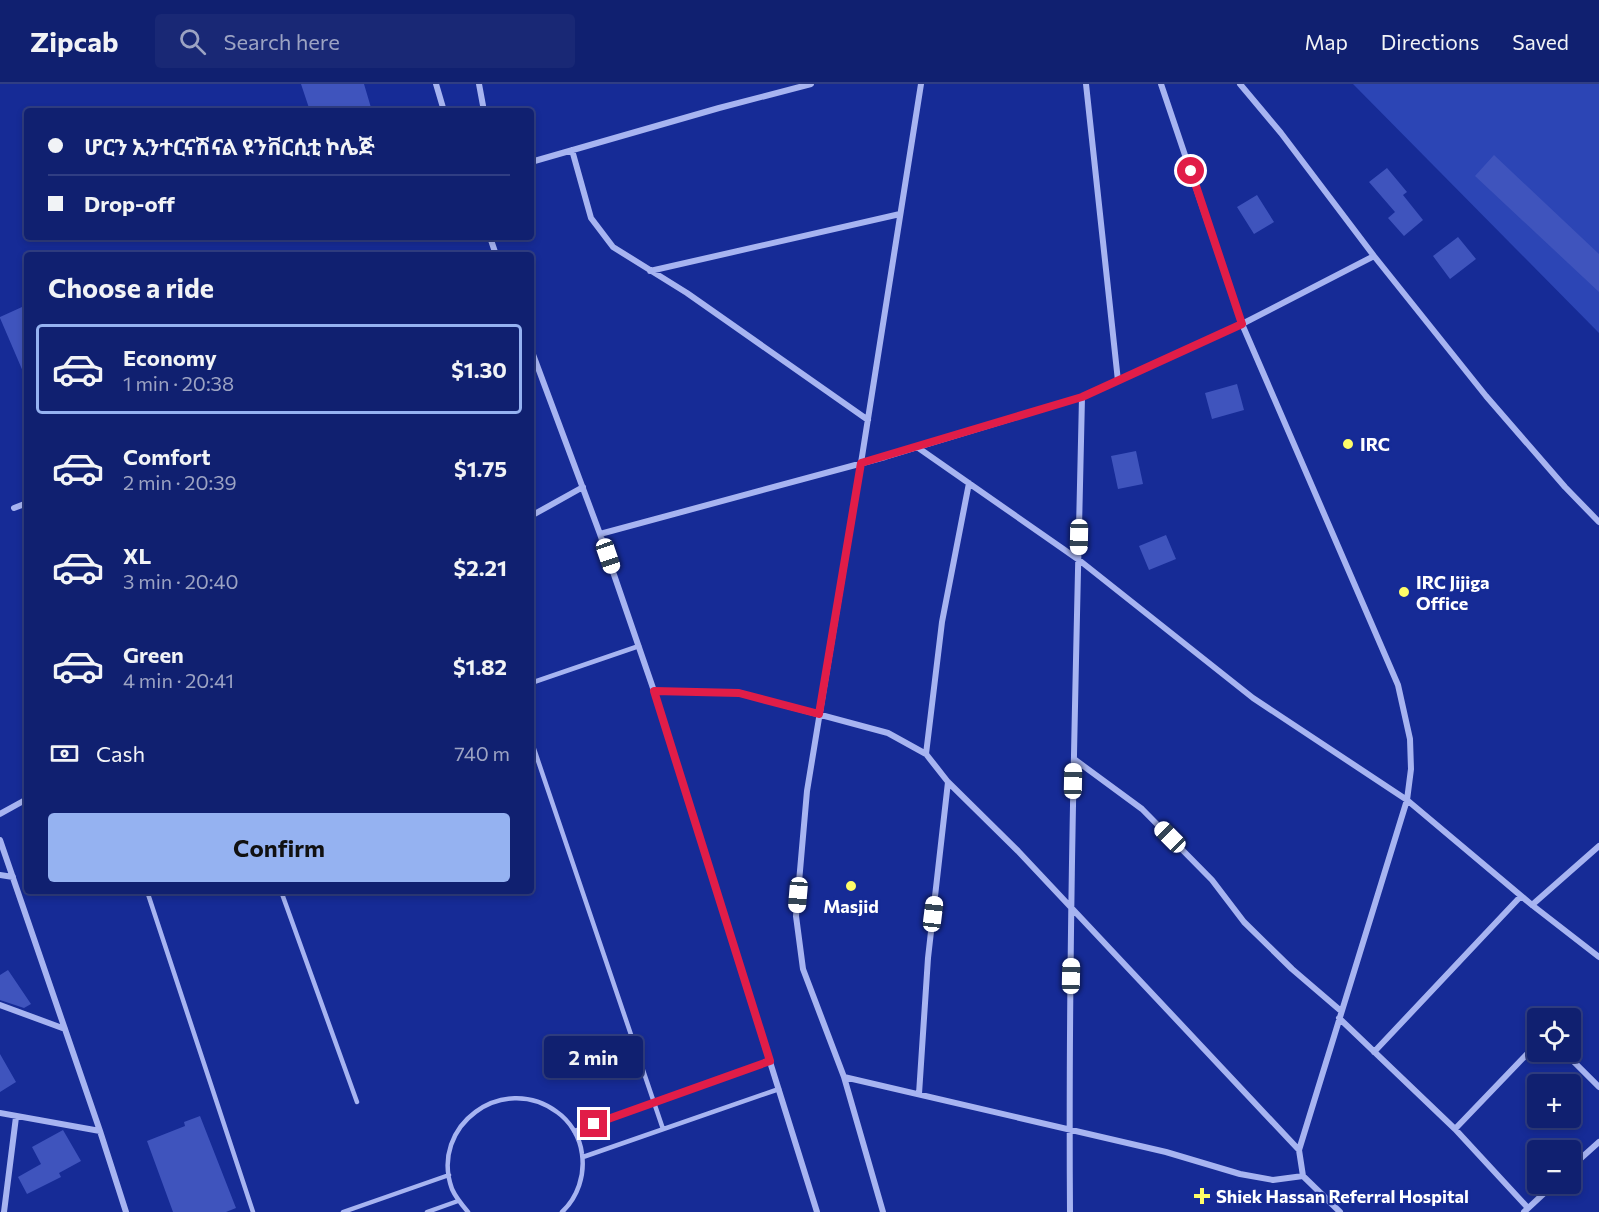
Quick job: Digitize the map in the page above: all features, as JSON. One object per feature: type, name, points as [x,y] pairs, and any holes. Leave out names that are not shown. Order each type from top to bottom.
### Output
[{"type":"street","points":[[436,84],[443,108]]},
{"type":"street","points":[[479,84],[483,108]]},
{"type":"street","points":[[534,161],[812,84]]},
{"type":"street","points":[[883,1212],[844,1077],[803,969],[796,916],[807,791],[921,84]]},
{"type":"street","points":[[1086,84],[1118,381]]},
{"type":"street","points":[[1161,84],[1242,324],[1398,685],[1410,738],[1411,769],[1407,800],[1299,1150],[1303,1176],[1340,1212]]},
{"type":"street","points":[[1240,84],[1281,133],[1374,256],[1486,396],[1565,487],[1599,522]]},
{"type":"street","points":[[572,150],[591,218],[613,247],[687,293],[868,420]]},
{"type":"street","points":[[650,271],[900,214]]},
{"type":"street","points":[[600,534],[861,463],[1082,397],[1242,324],[1374,256]]},
{"type":"street","points":[[534,357],[600,534],[654,691],[817,1212]]},
{"type":"street","points":[[1070,1212],[1074,759],[1082,397]]},
{"type":"street","points":[[917,447],[1078,561],[1253,698],[1407,800],[1532,905],[1599,957]]},
{"type":"street","points":[[926,754],[942,622],[969,483]]},
{"type":"street","points":[[534,514],[583,487]]},
{"type":"street","points":[[14,508],[24,504]]},
{"type":"street","points":[[654,691],[739,693],[888,733],[926,754],[948,782],[1018,851],[1299,1150]]},
{"type":"street","points":[[1074,759],[1142,809],[1212,880],[1244,922],[1455,1129],[1526,1210],[1543,1194]]},
{"type":"street","points":[[919,1094],[928,958],[948,782]]},
{"type":"street","points":[[0,814],[24,801]]},
{"type":"street","points":[[0,840],[126,1212]]},
{"type":"street","points":[[1532,905],[1599,846]]},
{"type":"street","points":[[0,875],[13,877]]},
{"type":"street","points":[[1374,1052],[1521,896]]},
{"type":"street","points":[[0,1005],[65,1029]]},
{"type":"street","points":[[1455,1129],[1527,1054]]},
{"type":"street","points":[[1574,1062],[1599,1087]]},
{"type":"street","points":[[844,1077],[1166,1152],[1239,1174],[1273,1180],[1303,1176]]},
{"type":"street","points":[[0,1113],[100,1131]]},
{"type":"street","points":[[4,1212],[16,1117]]},
{"type":"street","points":[[1581,1158],[1599,1142]]},
{"type":"lane","points":[[534,682],[639,646]]},
{"type":"lane","points":[[534,749],[663,1129]]},
{"type":"lane","points":[[148,894],[253,1212]]},
{"type":"lane","points":[[282,894],[357,1102]]},
{"type":"lane","points":[[574,1131],[770,1061]]},
{"type":"lane","points":[[583,1157],[778,1089]]},
{"type":"lane","points":[[468,1212],[458,1201],[449,1175],[449,1155],[456,1134],[468,1117],[485,1104],[505,1098],[527,1098],[547,1104],[564,1117],[574,1131],[581,1148],[583,1162],[580,1185],[570,1205],[562,1212]]},
{"type":"lane","points":[[343,1212],[449,1175]]},
{"type":"lane","points":[[427,1212],[458,1201]]},
{"type":"shaded area","points":[[1353,84],[1599,84],[1599,333]]},
{"type":"building","points":[[301,84],[364,84],[371,108],[309,108]]},
{"type":"building","points":[[1494,155],[1599,254],[1599,292],[1475,176]]},
{"type":"building","points":[[1387,168],[1407,192],[1403,195],[1423,220],[1404,236],[1388,218],[1395,212],[1369,182]]},
{"type":"building","points":[[1257,195],[1274,222],[1254,234],[1237,207]]},
{"type":"building","points":[[1458,237],[1476,259],[1450,279],[1433,256]]},
{"type":"building","points":[[22,307],[24,312],[24,374],[0,318]]},
{"type":"building","points":[[1237,384],[1244,410],[1212,419],[1205,393]]},
{"type":"building","points":[[1136,451],[1143,484],[1118,489],[1111,456]]},
{"type":"building","points":[[1166,535],[1176,559],[1149,570],[1139,546]]},
{"type":"building","points":[[8,970],[31,1004],[24,1008],[0,1000],[0,975]]},
{"type":"building","points":[[0,1054],[16,1082],[0,1092]]},
{"type":"building","points":[[200,1116],[236,1208],[226,1212],[173,1212],[147,1141],[185,1126],[184,1122]]},
{"type":"building","points":[[63,1130],[81,1161],[59,1173],[61,1177],[27,1194],[18,1177],[41,1164],[32,1147]]},
{"type":"place","name":"IRC","points":[[1348,444]]},
{"type":"place","name":"IRC Jijiga Office","points":[[1404,592]]},
{"type":"place","name":"Masjid","points":[[851,886]]},
{"type":"place","name":"Shiek Hassan Referral Hospital","points":[[1202,1196]]},
{"type":"route","points":[[594,1124],[770,1061],[654,691],[739,693],[819,714],[861,463],[1082,397],[1242,324],[1191,171]]}]
